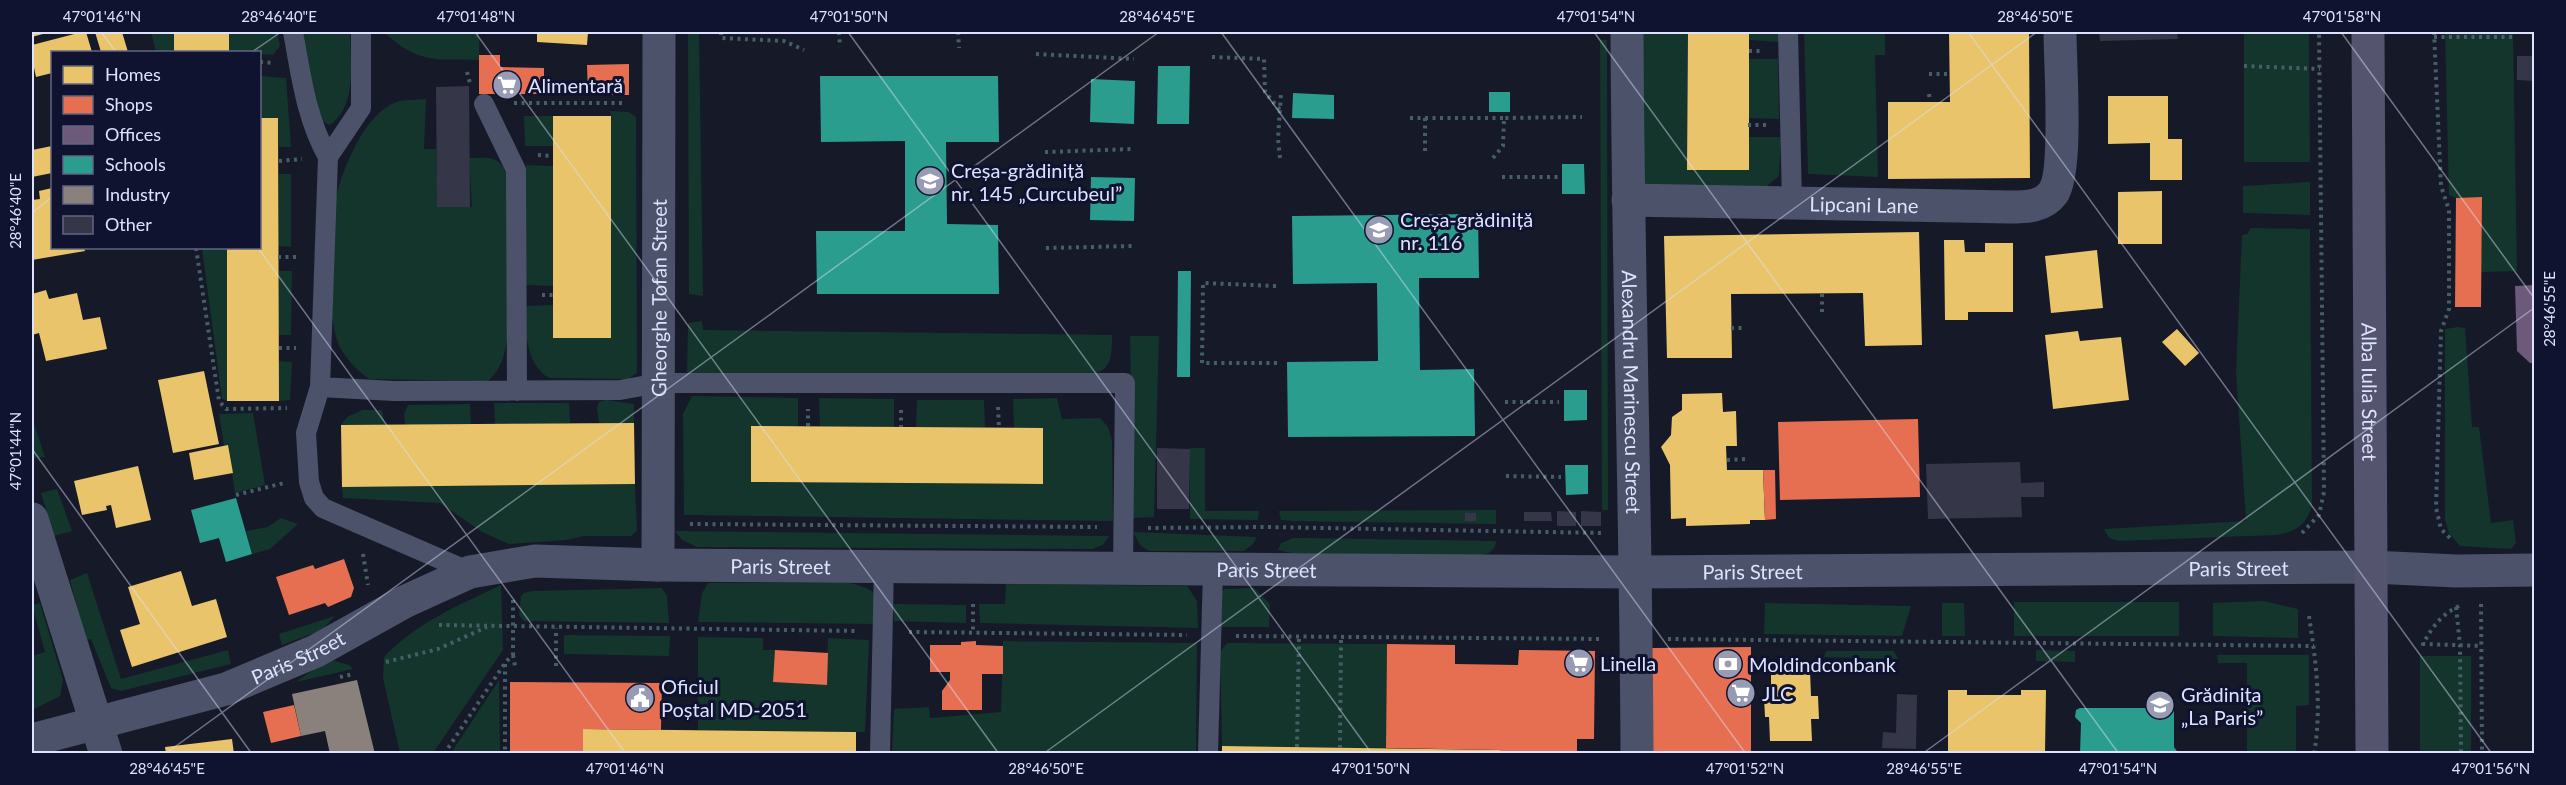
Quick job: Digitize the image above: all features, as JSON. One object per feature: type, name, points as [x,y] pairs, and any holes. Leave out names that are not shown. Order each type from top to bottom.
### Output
[{"type":"main road","name":"Alba Iulia Street","points":[[2368,32],[2372,753]]},
{"type":"street","name":"Gheorghe Tofan Street","points":[[658,565],[659,32]]},
{"type":"street","name":"Alexandru Marinescu Street","points":[[1628,32],[1628,200],[1636,572],[1637,753]]},
{"type":"street","name":"Lipcani Lane","points":[[1628,200],[2026,207],[2041,203],[2053,194],[2058,182],[2061,154],[2060,32]]},
{"type":"street","points":[[32,519],[101,738]]},
{"type":"street","name":"Paris Street","points":[[32,740],[101,738],[307,655],[404,603],[470,572],[535,561],[658,565],[1636,572],[2372,567],[2456,571],[2535,570]]},
{"type":"lane","points":[[293,32],[315,134],[328,157],[320,387],[316,407],[306,433],[309,477],[314,498],[323,508],[470,572]]},
{"type":"lane","points":[[328,157],[361,108],[361,32]]},
{"type":"lane","points":[[1788,32],[1792,202]]},
{"type":"lane","points":[[484,104],[516,170],[517,391]]},
{"type":"lane","points":[[320,387],[394,391],[517,391],[620,390],[658,383],[1125,383],[1123,569]]},
{"type":"lane","points":[[880,753],[884,565]]},
{"type":"lane","points":[[1208,753],[1213,570]]},
{"type":"path","points":[[721,32],[721,38],[784,41],[804,50]]},
{"type":"path","points":[[839,32],[840,47]]},
{"type":"path","points":[[958,32],[959,48]]},
{"type":"path","points":[[2305,531],[2319,515],[2324,492],[2319,32]]},
{"type":"path","points":[[2455,543],[2441,529],[2436,508],[2441,331],[2449,309],[2449,210],[2441,186],[2434,34],[2513,37]]},
{"type":"path","points":[[1036,54],[1134,58]]},
{"type":"path","points":[[1212,57],[1264,59],[1265,92],[1280,110]]},
{"type":"path","points":[[2244,66],[2320,69]]},
{"type":"path","points":[[467,72],[475,96],[484,104],[659,103]]},
{"type":"path","points":[[1929,74],[1950,74]]},
{"type":"path","points":[[1280,158],[1278,139],[1281,93]]},
{"type":"path","points":[[1929,94],[1930,102]]},
{"type":"path","points":[[1410,118],[1582,117]]},
{"type":"path","points":[[1425,118],[1425,152]]},
{"type":"path","points":[[1492,158],[1503,146],[1504,118]]},
{"type":"path","points":[[1044,152],[1132,149]]},
{"type":"path","points":[[1502,177],[1558,177]]},
{"type":"path","points":[[1046,248],[1132,246]]},
{"type":"path","points":[[196,249],[219,401],[226,409],[316,407]]},
{"type":"path","points":[[1276,286],[1203,282],[1203,363],[1277,363]]},
{"type":"path","points":[[1822,293],[1822,312]]},
{"type":"path","points":[[1731,328],[1742,328]]},
{"type":"path","points":[[1505,402],[1559,402]]},
{"type":"path","points":[[1727,460],[1745,459]]},
{"type":"path","points":[[1506,476],[1561,477]]},
{"type":"path","points":[[236,495],[309,477]]},
{"type":"path","points":[[357,522],[374,619]]},
{"type":"path","points":[[678,524],[1104,527]]},
{"type":"path","points":[[1145,528],[1266,527],[1570,533]]},
{"type":"path","points":[[2481,594],[2482,753]]},
{"type":"path","points":[[404,603],[428,624],[513,627],[1603,639]]},
{"type":"path","points":[[2465,603],[2456,607],[2433,626],[2423,644],[2482,646]]},
{"type":"path","points":[[973,604],[973,632]]},
{"type":"path","points":[[2456,607],[2460,645],[2461,753]]},
{"type":"path","points":[[2309,616],[2317,678],[2318,733],[2314,753]]},
{"type":"path","points":[[386,662],[438,649],[487,626]]},
{"type":"path","points":[[513,627],[515,666]]},
{"type":"path","points":[[556,628],[556,666]]},
{"type":"path","points":[[1297,747],[1299,636]]},
{"type":"path","points":[[1340,748],[1341,636]]},
{"type":"path","points":[[1661,639],[2314,646]]},
{"type":"path","points":[[444,753],[504,663],[513,654]]},
{"type":"path","points":[[504,663],[505,753]]},
{"type":"green space","points":[[151,32],[174,32],[174,51],[156,51]]},
{"type":"green space","points":[[229,32],[277,32],[280,46],[273,55],[261,54],[261,51],[229,51]]},
{"type":"green space","points":[[301,32],[350,32],[349,95],[339,116],[330,125],[323,120],[312,99]]},
{"type":"green space","points":[[384,32],[479,32],[479,60],[439,59],[417,55]]},
{"type":"green space","points":[[688,32],[699,32],[703,296],[689,294]]},
{"type":"green space","points":[[976,32],[1157,32],[1157,34]]},
{"type":"green space","points":[[1640,32],[1688,32],[1687,169],[1748,170],[1748,137],[1781,137],[1779,176],[1766,187],[1648,188],[1642,182]]},
{"type":"green space","points":[[1749,32],[1779,32],[1779,42],[1749,40]]},
{"type":"green space","points":[[1804,32],[1885,32],[1885,55],[1875,55],[1878,177],[1808,174]]},
{"type":"green space","points":[[2244,32],[2309,32],[2310,162],[2244,162]]},
{"type":"green space","points":[[2445,32],[2513,32],[2517,271],[2481,272],[2482,198],[2456,198],[2449,195]]},
{"type":"green space","points":[[1600,40],[1607,40],[1608,510],[1602,510]]},
{"type":"green space","points":[[1749,59],[1778,59],[1779,119],[1748,118]]},
{"type":"green space","points":[[261,76],[286,78],[291,147],[279,147],[278,118],[261,118]]},
{"type":"green space","points":[[426,99],[424,149],[436,149],[438,207],[472,207],[469,158],[493,159],[500,164],[507,176],[508,334],[500,365],[488,381],[369,379],[354,366],[341,349],[336,337],[330,305],[329,251],[333,207],[343,173],[360,138],[381,111],[397,102]]},
{"type":"green space","points":[[610,111],[629,112],[636,117],[637,373],[628,379],[549,378],[541,372],[531,355],[526,336],[524,306],[553,305],[611,116]]},
{"type":"green space","points":[[524,116],[553,116],[553,146],[525,146]]},
{"type":"green space","points":[[526,165],[553,166],[553,286],[525,285]]},
{"type":"green space","points":[[279,174],[291,174],[291,247],[278,246]]},
{"type":"green space","points":[[2310,182],[2310,215],[2243,213],[2243,186]]},
{"type":"green space","points":[[2251,228],[2310,229],[2312,506],[2310,513],[2295,530],[2276,535],[2120,541],[2109,538],[2104,529],[2246,521],[2236,372],[2242,235],[2247,234]]},
{"type":"green space","points":[[202,249],[227,249],[227,401],[222,399]]},
{"type":"green space","points":[[279,271],[292,271],[291,335],[278,335]]},
{"type":"green space","points":[[702,321],[703,330],[1112,335],[1112,350],[1106,367],[1088,375],[687,374],[688,323]]},
{"type":"green space","points":[[2465,328],[2472,427],[2479,427],[2491,523],[2513,520],[2516,543],[2511,549],[2460,546],[2449,533],[2445,519],[2445,329]]},
{"type":"green space","points":[[1130,336],[1159,336],[1154,517],[1133,518]]},
{"type":"green space","points":[[279,361],[292,362],[290,400],[279,401]]},
{"type":"green space","points":[[692,396],[798,398],[798,426],[751,426],[751,482],[1042,484],[1043,428],[1014,428],[1013,399],[1057,398],[1062,419],[1100,418],[1108,427],[1112,440],[1113,521],[684,515],[683,414]]},
{"type":"green space","points":[[819,398],[894,399],[894,427],[820,426]]},
{"type":"green space","points":[[607,400],[634,404],[634,423],[599,423],[597,408],[599,402]]},
{"type":"green space","points":[[917,400],[984,400],[985,427],[916,427]]},
{"type":"green space","points":[[494,403],[569,403],[570,423],[495,424]]},
{"type":"green space","points":[[470,404],[471,424],[405,425],[404,414],[408,405]]},
{"type":"green space","points":[[362,410],[382,410],[385,425],[341,425],[347,417]]},
{"type":"green space","points":[[253,413],[265,485],[235,493],[228,446],[224,446],[219,414]]},
{"type":"green space","points":[[32,418],[45,457],[32,458]]},
{"type":"green space","points":[[1190,448],[1205,448],[1205,511],[1259,511],[1258,520],[1190,519]]},
{"type":"green space","points":[[635,484],[637,531],[631,536],[584,536],[567,540],[509,544],[482,532],[440,503],[343,498],[342,487]]},
{"type":"green space","points":[[57,489],[72,531],[54,536],[41,493]]},
{"type":"green space","points":[[1496,510],[1496,524],[1293,521],[1281,520],[1279,511]]},
{"type":"green space","points":[[281,518],[298,524],[270,549],[252,554],[246,531],[268,527]]},
{"type":"green space","points":[[675,531],[1109,536],[1103,545],[1092,549],[697,547],[682,540]]},
{"type":"green space","points":[[1133,532],[1257,537],[1253,544],[1244,551],[1149,551],[1140,545]]},
{"type":"green space","points":[[1293,538],[1496,541],[1495,547],[1489,553],[1477,556],[1291,553],[1278,550],[1281,543]]},
{"type":"green space","points":[[87,573],[121,679],[228,650],[231,664],[121,691],[111,688],[91,639],[85,640],[70,580]]},
{"type":"green space","points":[[708,583],[850,583],[867,589],[875,595],[876,624],[698,622],[702,593]]},
{"type":"green space","points":[[1006,584],[1187,586],[1197,601],[1198,628],[980,623],[979,604],[1005,604]]},
{"type":"green space","points":[[501,585],[503,650],[433,753],[400,753],[383,678],[384,657],[396,645],[424,625]]},
{"type":"green space","points":[[662,588],[667,596],[669,623],[524,621],[519,615],[521,596],[532,591]]},
{"type":"green space","points":[[1254,588],[1270,604],[1269,627],[1217,627],[1217,598],[1224,589]]},
{"type":"green space","points":[[2263,601],[2298,609],[2298,638],[2213,636],[2213,603]]},
{"type":"green space","points":[[2014,602],[2179,602],[2179,636],[2014,636]]},
{"type":"green space","points":[[40,603],[63,680],[60,696],[32,710],[32,656],[45,652],[32,605]]},
{"type":"green space","points":[[1765,603],[1911,606],[1902,636],[1764,634]]},
{"type":"green space","points":[[1942,603],[1964,603],[1965,636],[1942,636]]},
{"type":"green space","points":[[893,604],[966,605],[966,623],[894,621]]},
{"type":"green space","points":[[335,616],[322,630],[282,645],[279,634]]},
{"type":"green space","points":[[564,635],[670,636],[669,656],[564,654]]},
{"type":"green space","points":[[698,637],[763,638],[763,650],[775,650],[773,682],[826,685],[828,638],[869,640],[865,732],[698,730]]},
{"type":"green space","points":[[1003,641],[1197,643],[1196,753],[892,753],[894,709],[929,707],[930,718],[1001,712]]},
{"type":"green space","points":[[1227,643],[1387,644],[1386,748],[1222,746],[1220,652]]},
{"type":"green space","points":[[2036,650],[2075,651],[2075,662],[2036,661]]},
{"type":"green space","points":[[1826,651],[1894,651],[1898,659],[1824,657]]},
{"type":"green space","points":[[2217,655],[2309,655],[2309,705],[2296,706],[2296,753],[2247,753],[2247,663],[2218,663]]},
{"type":"green space","points":[[2420,656],[2471,656],[2471,753],[2420,753]]},
{"type":"green space","points":[[328,659],[349,665],[353,669],[296,682]]},
{"type":"green space","points":[[499,680],[500,753],[451,753]]},
{"type":"building: Homes","points":[[32,32],[50,32],[32,37]]},
{"type":"building: Homes","points":[[86,32],[92,51],[51,51],[51,73],[36,77],[32,45]]},
{"type":"building: Homes","points":[[95,32],[122,32],[128,51],[101,51]]},
{"type":"building: Homes","points":[[174,32],[229,32],[229,51],[174,51]]},
{"type":"building: Homes","points":[[537,32],[588,32],[587,45],[537,42]]},
{"type":"building: Homes","points":[[1688,32],[1749,32],[1749,170],[1687,170]]},
{"type":"building: Homes","points":[[1949,32],[2029,32],[2030,178],[1888,179],[1888,102],[1950,102]]},
{"type":"building: Homes","points":[[2108,96],[2168,96],[2168,139],[2182,139],[2182,180],[2150,180],[2150,143],[2108,144]]},
{"type":"building: Homes","points":[[553,116],[611,116],[611,338],[553,338]]},
{"type":"building: Homes","points":[[261,118],[278,118],[279,401],[227,401],[227,249],[261,249]]},
{"type":"building: Homes","points":[[51,146],[51,173],[32,177],[32,150]]},
{"type":"building: Homes","points":[[51,188],[51,249],[84,249],[85,251],[32,260],[32,200],[40,199],[39,191]]},
{"type":"building: Homes","points":[[2162,191],[2162,244],[2118,244],[2118,192]]},
{"type":"building: Homes","points":[[1919,232],[1922,345],[1865,346],[1863,293],[1731,294],[1732,358],[1667,358],[1664,236]]},
{"type":"building: Homes","points":[[1944,240],[1964,240],[1965,252],[1985,252],[1985,243],[2013,243],[2013,312],[1968,312],[1968,320],[1945,320]]},
{"type":"building: Homes","points":[[2097,250],[2103,308],[2051,313],[2045,256]]},
{"type":"building: Homes","points":[[46,290],[49,299],[77,293],[83,320],[100,317],[107,349],[46,361],[39,333],[32,335],[32,294]]},
{"type":"building: Homes","points":[[2177,329],[2199,353],[2185,366],[2162,342]]},
{"type":"building: Homes","points":[[2078,331],[2080,341],[2121,337],[2129,400],[2053,409],[2045,335]]},
{"type":"building: Homes","points":[[204,371],[219,444],[173,453],[158,380]]},
{"type":"building: Homes","points":[[1722,393],[1723,412],[1736,411],[1737,446],[1726,446],[1727,470],[1763,470],[1765,520],[1750,520],[1750,524],[1686,526],[1686,518],[1671,519],[1670,465],[1661,447],[1671,435],[1672,417],[1682,410],[1682,394]]},
{"type":"building: Homes","points":[[634,423],[635,484],[342,487],[341,425]]},
{"type":"building: Homes","points":[[751,426],[1043,428],[1043,484],[751,482]]},
{"type":"building: Homes","points":[[228,445],[233,473],[194,480],[189,453]]},
{"type":"building: Homes","points":[[138,466],[151,520],[116,528],[111,505],[106,506],[107,510],[82,515],[74,481]]},
{"type":"building: Homes","points":[[181,571],[192,606],[216,599],[227,637],[132,667],[120,630],[140,624],[128,587]]},
{"type":"building: Homes","points":[[1771,671],[1810,671],[1811,696],[1818,696],[1819,719],[1811,719],[1812,741],[1770,741],[1769,717],[1765,717],[1764,697],[1771,696]]},
{"type":"building: Homes","points":[[1948,690],[1967,690],[1967,695],[2021,695],[2021,690],[2046,690],[2045,753],[1948,752]]},
{"type":"building: Homes","points":[[583,729],[856,732],[856,754],[583,754]]},
{"type":"building: Homes","points":[[232,739],[234,754],[166,754],[165,747]]},
{"type":"building: Homes","points":[[1222,746],[1500,750],[1500,754],[1222,754]]},
{"type":"building: Shops","points":[[479,55],[500,55],[500,67],[544,68],[544,94],[479,94]]},
{"type":"building: Shops","points":[[629,64],[629,95],[588,95],[587,65]]},
{"type":"building: Shops","points":[[2482,197],[2481,307],[2455,307],[2456,198]]},
{"type":"building: Shops","points":[[1918,419],[1920,497],[1780,500],[1778,422]]},
{"type":"building: Shops","points":[[1763,470],[1775,470],[1776,519],[1765,520]]},
{"type":"building: Shops","points":[[344,559],[354,588],[351,597],[328,607],[325,603],[289,615],[276,577],[313,565],[315,569]]},
{"type":"building: Shops","points":[[976,641],[976,645],[1003,646],[1003,674],[982,674],[982,710],[942,710],[942,691],[950,680],[950,672],[930,672],[930,645],[961,645],[961,642]]},
{"type":"building: Shops","points":[[1387,644],[1455,645],[1455,664],[1518,665],[1519,650],[1595,651],[1594,739],[1577,739],[1577,754],[1500,754],[1500,750],[1386,748]]},
{"type":"building: Shops","points":[[1751,647],[1751,754],[1653,754],[1652,648]]},
{"type":"building: Shops","points":[[775,650],[828,653],[827,685],[773,682]]},
{"type":"building: Shops","points":[[510,682],[662,683],[661,730],[583,729],[583,754],[510,754]]},
{"type":"building: Shops","points":[[294,705],[301,736],[271,743],[263,712]]},
{"type":"building: Offices","points":[[2534,285],[2534,363],[2530,363],[2517,351],[2515,286]]},
{"type":"building: Schools","points":[[1158,66],[1190,66],[1189,124],[1157,124]]},
{"type":"building: Schools","points":[[820,76],[998,76],[999,142],[946,142],[947,224],[998,225],[999,294],[817,294],[816,231],[905,231],[905,141],[821,142]]},
{"type":"building: Schools","points":[[1091,79],[1135,81],[1134,124],[1090,122]]},
{"type":"building: Schools","points":[[1489,92],[1510,92],[1510,112],[1489,112]]},
{"type":"building: Schools","points":[[1293,93],[1334,95],[1334,119],[1292,118]]},
{"type":"building: Schools","points":[[1562,164],[1584,164],[1585,194],[1562,194]]},
{"type":"building: Schools","points":[[1091,177],[1135,178],[1134,221],[1090,220]]},
{"type":"building: Schools","points":[[1478,214],[1479,278],[1419,278],[1420,370],[1474,369],[1475,436],[1288,437],[1287,362],[1378,361],[1377,283],[1293,284],[1292,216]]},
{"type":"building: Schools","points":[[1178,271],[1191,271],[1190,377],[1177,377]]},
{"type":"building: Schools","points":[[1564,390],[1587,390],[1587,420],[1564,421]]},
{"type":"building: Schools","points":[[1565,465],[1588,465],[1588,494],[1566,495]]},
{"type":"building: Schools","points":[[236,498],[252,554],[226,562],[219,538],[200,543],[191,510]]},
{"type":"building: Schools","points":[[2080,708],[2174,708],[2174,747],[2179,754],[2080,754],[2081,723],[2075,717],[2076,710]]},
{"type":"building: Industry","points":[[357,680],[375,754],[330,754],[325,731],[301,736],[292,694]]},
{"type":"building: Other","points":[[2099,32],[2177,32],[2178,39],[2100,41]]},
{"type":"building: Other","points":[[2517,56],[2534,56],[2534,81],[2517,80]]},
{"type":"building: Other","points":[[469,86],[470,207],[437,207],[436,87]]},
{"type":"building: Other","points":[[1157,448],[1190,449],[1189,509],[1157,509]]},
{"type":"building: Other","points":[[2020,462],[2021,483],[2044,482],[2044,497],[2021,497],[2022,517],[1928,519],[1926,464]]},
{"type":"building: Other","points":[[1557,511],[1576,512],[1576,526],[1557,526]]},
{"type":"building: Other","points":[[1581,511],[1601,512],[1601,526],[1581,526]]},
{"type":"building: Other","points":[[1524,512],[1551,512],[1552,521],[1524,521]]},
{"type":"building: Other","points":[[1465,513],[1476,513],[1476,521],[1465,521]]},
{"type":"building: Other","points":[[1897,694],[1917,695],[1916,749],[1882,748],[1883,732],[1896,733]]},
{"type":"place","name":"Alimentară","points":[[507,85]]},
{"type":"place","name":"Creșa-grădiniță nr. 145 „Curcubeul”","points":[[930,181]]},
{"type":"place","name":"Creșa-grădiniță nr. 116","points":[[1379,230]]},
{"type":"place","name":"Linella","points":[[1579,663]]},
{"type":"place","name":"Moldindconbank","points":[[1728,664]]},
{"type":"place","name":"JLC","points":[[1741,693]]},
{"type":"place","name":"Oficiul Poștal MD-2051","points":[[640,698]]},
{"type":"place","name":"Grădinița „La Paris”","points":[[2160,705]]}]
